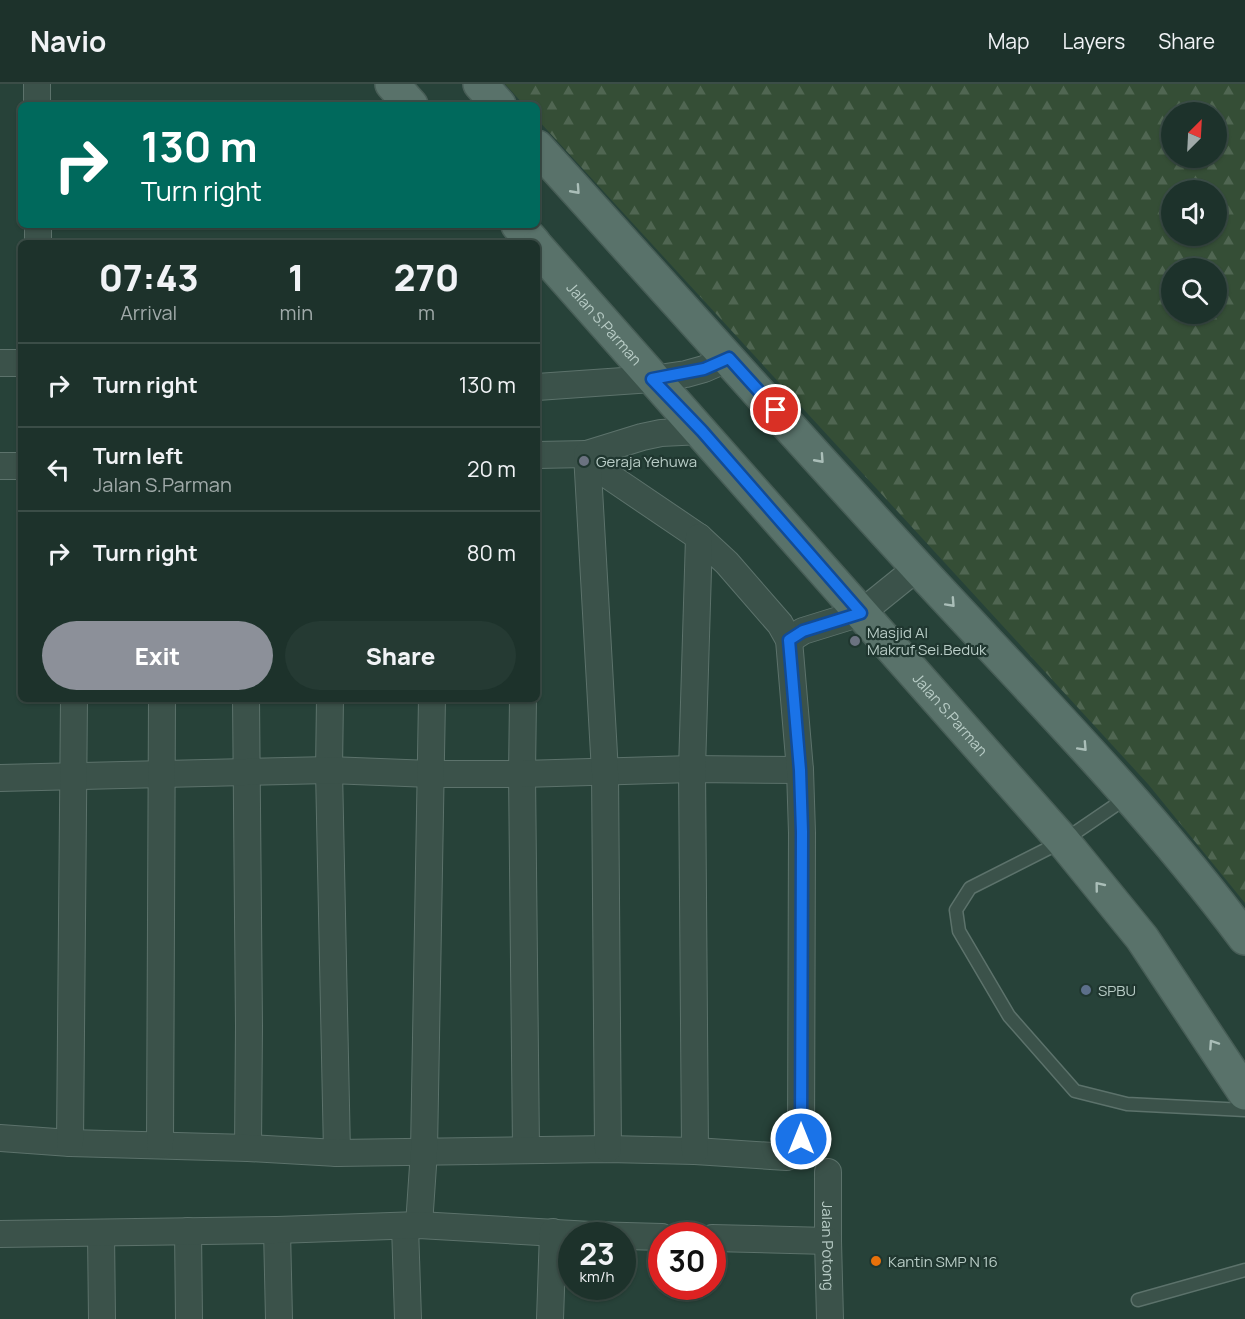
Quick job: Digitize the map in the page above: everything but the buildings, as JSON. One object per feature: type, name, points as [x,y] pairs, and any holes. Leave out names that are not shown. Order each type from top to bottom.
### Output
[{"type":"main road","points":[[392,84],[408,102]]},
{"type":"main road","points":[[480,84],[497,102]]},
{"type":"main road","points":[[540,150],[918,567],[1120,802],[1222,907],[1245,938]]},
{"type":"main road","name":"Jalan S.Parman","points":[[540,251],[652,379],[876,602],[1074,834],[1245,1093]]},
{"type":"street","points":[[37,84],[37,102]]},
{"type":"street","points":[[540,387],[652,379],[704,369],[729,358]]},
{"type":"street","points":[[0,363],[18,363]]},
{"type":"street","points":[[540,455],[587,454],[661,433],[702,431]]},
{"type":"street","points":[[0,1138],[70,1143],[338,1153],[608,1149],[787,1156],[795,1150],[801,1139],[800,770],[789,640],[780,624],[749,587],[699,537],[609,476],[587,454]]},
{"type":"street","points":[[587,454],[605,772],[608,1149]]},
{"type":"street","points":[[0,466],[18,466]]},
{"type":"street","points":[[695,1151],[692,769],[699,537]]},
{"type":"street","points":[[789,640],[803,631],[876,602],[918,567]]},
{"type":"street","points":[[70,1143],[74,702]]},
{"type":"street","points":[[160,1145],[162,702]]},
{"type":"street","points":[[246,702],[248,1148]]},
{"type":"street","points":[[330,702],[329,770],[338,1153]]},
{"type":"street","points":[[408,1319],[412,1226],[424,1151],[432,702]]},
{"type":"street","points":[[523,702],[526,1149]]},
{"type":"street","points":[[0,778],[329,770],[431,774],[522,774],[692,769],[800,770]]},
{"type":"street","name":"Jalan Potong","points":[[828,1172],[830,1319]]},
{"type":"street","points":[[0,1234],[412,1226],[648,1237]]},
{"type":"street","points":[[277,1230],[279,1319]]},
{"type":"street","points":[[188,1231],[189,1319]]},
{"type":"street","points":[[550,1319],[553,1232]]},
{"type":"street","points":[[101,1233],[102,1319]]},
{"type":"street","points":[[726,1238],[828,1241]]},
{"type":"lane","points":[[1120,802],[1074,834],[970,888],[956,910],[959,931],[1009,1016],[1075,1091],[1127,1104],[1245,1110]]},
{"type":"lane","points":[[1138,1300],[1245,1270]]},
{"type":"green space","points":[[505,84],[1245,84],[1245,903],[1148,784],[540,122],[540,102],[521,102]]},
{"type":"place","name":"Geraja Yehuwa","points":[[584,461]]},
{"type":"place","name":"Masjid Al Makruf Sei.Beduk","points":[[855,641]]},
{"type":"place","name":"SPBU","points":[[1086,990]]},
{"type":"place","name":"Kantin SMP N 16","points":[[876,1261]]},
{"type":"route","points":[[776,410],[729,358],[686,374],[652,379],[702,431],[861,613],[803,631],[789,640],[800,770],[802,832],[801,1139]]}]
